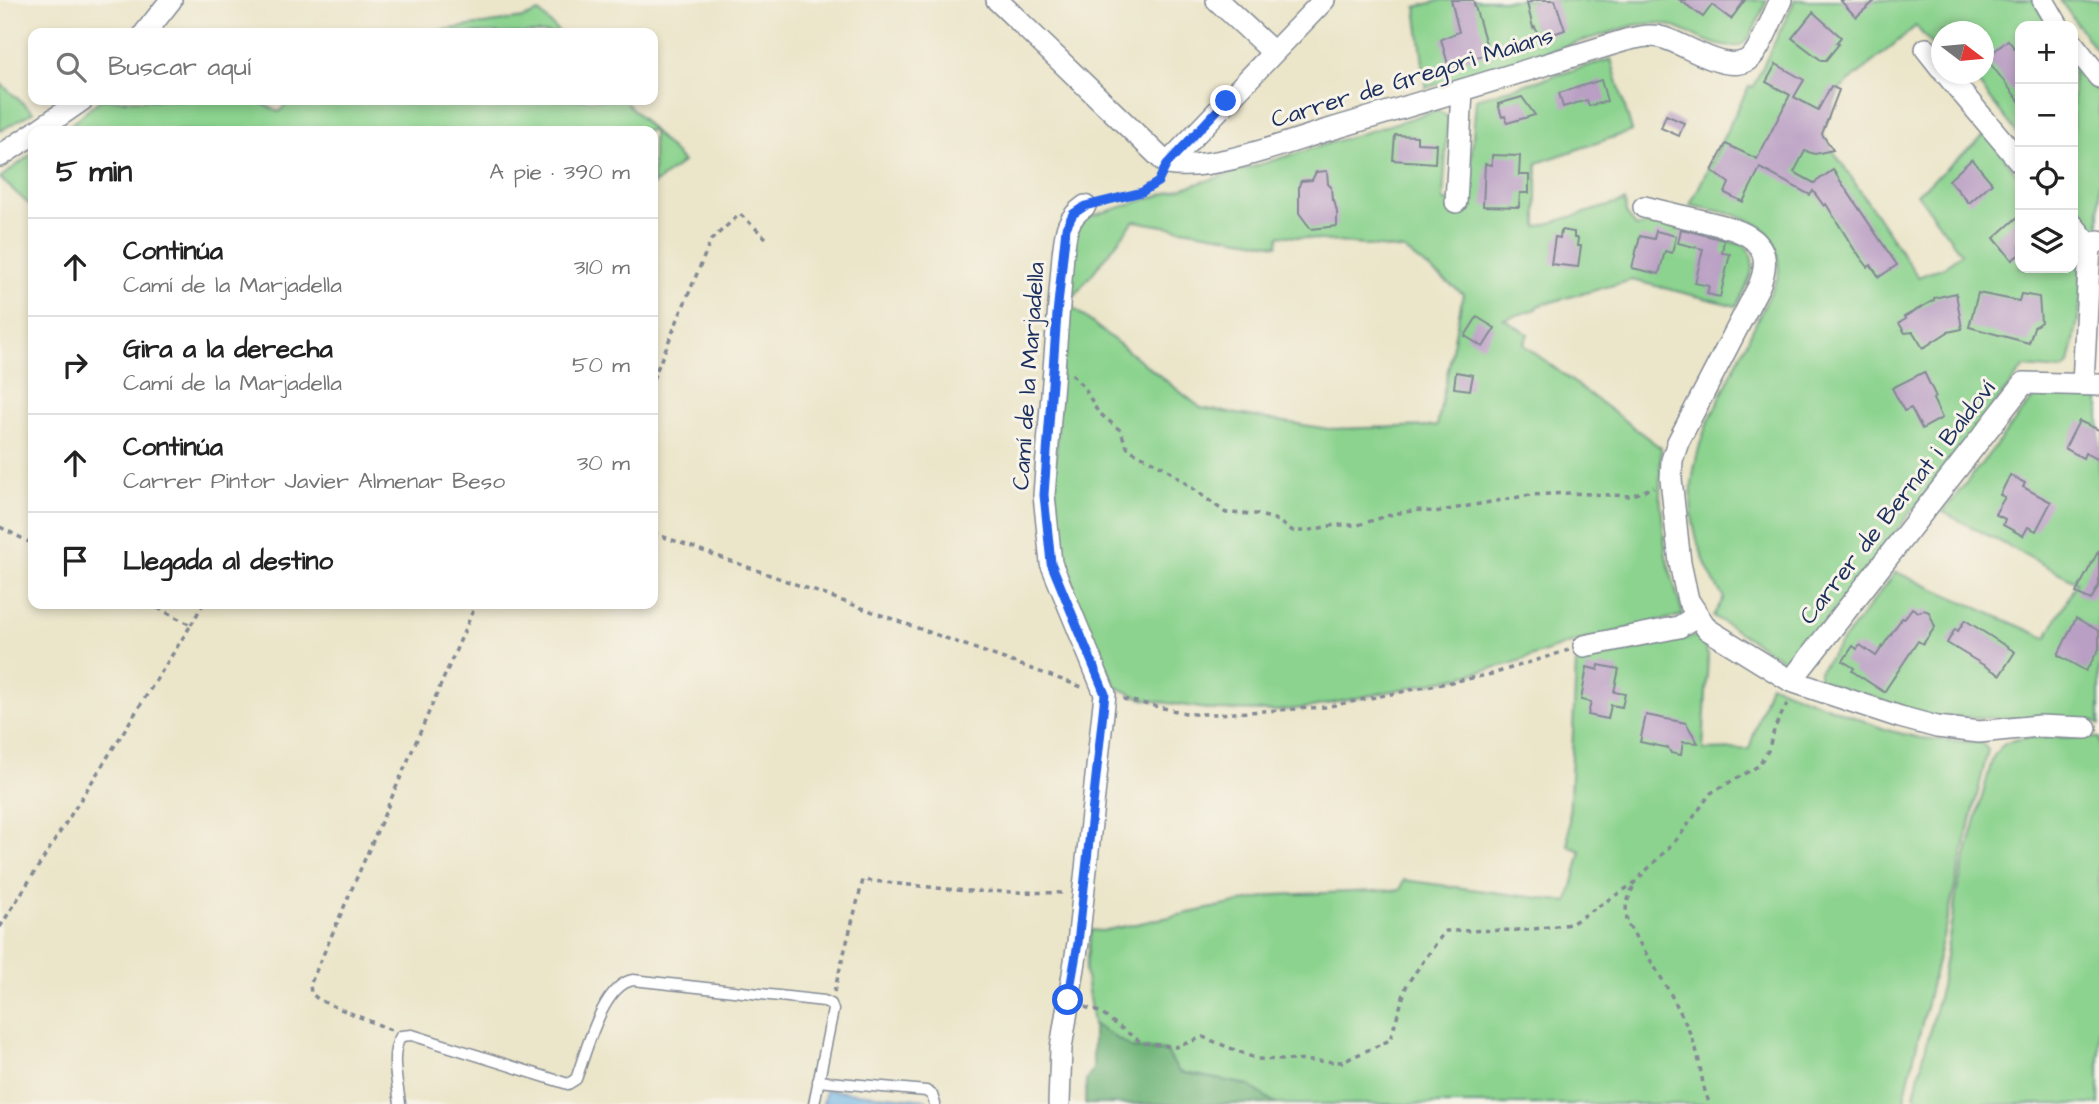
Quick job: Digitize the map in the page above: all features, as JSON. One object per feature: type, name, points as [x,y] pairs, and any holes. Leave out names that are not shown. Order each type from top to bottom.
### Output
[{"type":"street","points":[[149,28],[171,0]]},
{"type":"street","points":[[996,0],[1175,165],[1273,52],[1324,0]]},
{"type":"street","points":[[1217,0],[1273,52]]},
{"type":"street","name":"Carrer de Gregori Maians","points":[[1175,165],[1199,166],[1266,149],[1648,35],[1664,38],[1731,65],[1744,63],[1754,54],[1781,0]]},
{"type":"street","points":[[2043,0],[2055,21]]},
{"type":"street","points":[[1926,49],[1931,55]]},
{"type":"street","points":[[2078,50],[2099,77]]},
{"type":"street","points":[[1954,84],[2015,156]]},
{"type":"street","points":[[1456,202],[1462,91]]},
{"type":"street","points":[[44,126],[75,105]]},
{"type":"street","points":[[0,156],[28,137]]},
{"type":"street","name":"Camí de la Marjadella","points":[[1059,1104],[1061,1048],[1084,893],[1105,694],[1051,563],[1044,495],[1066,228],[1073,214],[1085,206]]},
{"type":"street","points":[[1644,207],[1736,229],[1756,240],[1765,256],[1765,272],[1759,286],[1678,442],[1672,460],[1671,479],[1680,563],[1688,600],[1707,629],[1791,681],[1867,708],[1937,727],[1979,732],[2039,726],[2086,728]]},
{"type":"street","points":[[2078,229],[2095,244],[2091,384]]},
{"type":"street","name":"Carrer de Bernat i Baldoví","points":[[1791,681],[2024,383],[2091,384]]},
{"type":"street","points":[[1584,646],[1679,627],[1696,616]]},
{"type":"lane","points":[[400,1104],[395,1056],[401,1036],[412,1035],[568,1084],[576,1079],[604,1005],[615,988],[632,980],[824,1000],[831,1004],[833,1010],[814,1104]]},
{"type":"lane","points":[[818,1081],[926,1091],[932,1095],[935,1104]]},
{"type":"path","points":[[1085,206],[1142,192],[1158,182],[1175,165]]},
{"type":"path","points":[[658,367],[711,240],[740,214],[766,238]]},
{"type":"path","points":[[1055,365],[1073,375],[1085,388],[1098,412],[1120,430],[1128,449],[1165,468],[1226,513],[1255,514],[1274,519],[1293,531],[1335,525],[1358,525],[1393,514],[1417,510],[1435,512],[1530,495],[1569,493],[1630,496],[1671,479]]},
{"type":"path","points":[[0,527],[28,541]]},
{"type":"path","points":[[658,535],[1105,694],[1190,714],[1218,715],[1325,707],[1492,674],[1584,646]]},
{"type":"path","points":[[160,609],[191,625]]},
{"type":"path","points":[[0,927],[200,609]]},
{"type":"path","points":[[399,1040],[390,1029],[319,1000],[311,993],[310,985],[474,609]]},
{"type":"path","points":[[1068,1000],[1099,1013],[1142,1043],[1176,1047],[1203,1037],[1257,1059],[1342,1062],[1390,1040],[1407,984],[1445,932],[1525,930],[1571,924],[1633,884],[1679,837],[1712,793],[1758,766],[1768,751],[1775,727],[1789,702],[1791,681]]},
{"type":"path","points":[[831,1004],[863,880],[966,891],[1084,893]]},
{"type":"path","points":[[1633,884],[1626,905],[1626,923],[1685,1020],[1696,1047],[1704,1093],[1710,1104]]},
{"type":"green space","points":[[1442,0],[1767,0],[1751,35],[1741,45],[1721,46],[1664,24],[1635,25],[1426,88],[1416,7]]},
{"type":"green space","points":[[1795,0],[2034,0],[2046,21],[2015,21],[2015,131],[1979,84],[1994,84],[1994,21],[1931,21],[1931,44],[1916,26],[1839,90],[1822,134],[1918,277],[1946,266],[1961,253],[1917,194],[1986,134],[2015,172],[2015,273],[2078,273],[2078,260],[2081,274],[2078,320],[2069,364],[2062,370],[2024,367],[1793,663],[1788,663],[1713,616],[1724,598],[1702,556],[1692,515],[1693,473],[1706,427],[1778,277],[1778,257],[1774,242],[1765,230],[1739,216],[1690,205],[1749,86],[1753,87]]},
{"type":"green space","points":[[2060,0],[2099,0],[2099,55],[2078,25],[2078,21],[2075,21]]},
{"type":"green space","points":[[539,12],[555,28],[457,28],[523,18]]},
{"type":"green space","points":[[1611,59],[1632,131],[1537,163],[1537,227],[1625,201],[1626,213],[1636,227],[1658,223],[1744,245],[1750,252],[1751,275],[1736,306],[1632,280],[1537,306],[1537,309],[1504,319],[1528,334],[1524,345],[1661,448],[1660,494],[1666,556],[1683,615],[1571,643],[1513,663],[1447,680],[1312,707],[1276,711],[1213,710],[1143,699],[1116,687],[1075,602],[1058,544],[1054,483],[1068,255],[1082,219],[1438,110],[1448,117],[1443,200],[1467,210],[1476,99]],"holes":[[[1134,221],[1277,245],[1280,235],[1404,250],[1463,294],[1437,426],[1328,429],[1201,408],[1068,304]]]},
{"type":"green space","points":[[2078,67],[2099,93],[2099,230],[2091,227],[2078,210]]},
{"type":"green space","points":[[0,83],[33,112],[0,131]]},
{"type":"green space","points":[[94,105],[265,105],[279,112],[285,105],[629,105],[649,126],[69,126]]},
{"type":"green space","points":[[658,136],[683,162],[658,181]]},
{"type":"green space","points":[[28,157],[28,203],[0,178]]},
{"type":"green space","points":[[2042,393],[2099,399],[2099,725],[2093,721],[1930,716],[1819,679],[1819,671],[1896,572],[2046,638],[2077,582],[1943,512],[2035,396]]},
{"type":"green space","points":[[1701,635],[1708,656],[1703,750],[1749,749],[1770,684],[1887,730],[1920,738],[1982,743],[1988,750],[1904,1098],[1912,1104],[1276,1104],[1248,1085],[1179,1072],[1166,1052],[1132,1048],[1093,1024],[1085,971],[1091,930],[1102,931],[1275,895],[1400,890],[1404,880],[1568,902],[1581,851],[1568,846],[1576,663]]},
{"type":"green space","points":[[2054,737],[2099,738],[2099,1104],[1927,1104],[1914,1095],[1941,986],[1957,890],[1992,760],[1997,751],[2010,741]]},
{"type":"green space","points":[[1093,1024],[1132,1048],[1166,1051],[1179,1072],[1248,1085],[1276,1104],[1085,1104],[1086,1080],[1093,1069]]},
{"type":"water","points":[[826,1090],[927,1100],[926,1104],[823,1104]]},
{"type":"building","points":[[1451,0],[1473,0],[1489,54],[1462,61],[1449,68],[1441,39],[1459,32]]},
{"type":"building","points":[[1555,0],[1565,30],[1539,39],[1535,27],[1533,28],[1527,3]]},
{"type":"building","points":[[1680,0],[1745,0],[1731,19],[1712,5],[1703,17]]},
{"type":"building","points":[[1840,0],[1876,0],[1856,17]]},
{"type":"building","points":[[1813,12],[1841,37],[1836,43],[1839,44],[1826,60],[1821,60],[1792,38]]},
{"type":"building","points":[[2008,40],[2015,49],[2015,96],[1994,68],[1994,51]]},
{"type":"building","points":[[1776,64],[1804,80],[1794,97],[1818,110],[1831,86],[1839,90],[1822,134],[1833,150],[1815,154],[1805,151],[1794,172],[1814,183],[1833,170],[1897,265],[1879,277],[1854,249],[1826,204],[1824,206],[1813,191],[1810,195],[1760,168],[1743,202],[1725,193],[1729,183],[1712,171],[1726,144],[1757,159],[1790,95],[1766,82]]},
{"type":"building","points":[[1601,80],[1607,101],[1589,106],[1587,100],[1563,107],[1559,93]]},
{"type":"building","points":[[1522,97],[1535,115],[1507,123],[1498,104]]},
{"type":"building","points":[[1666,115],[1684,123],[1679,136],[1661,128]]},
{"type":"building","points":[[1395,135],[1417,136],[1417,143],[1436,144],[1435,163],[1393,160]]},
{"type":"building","points":[[1492,155],[1520,156],[1519,175],[1529,175],[1529,193],[1520,193],[1519,207],[1483,206],[1485,164],[1492,165]]},
{"type":"building","points":[[1972,159],[1992,183],[1969,203],[1949,180]]},
{"type":"building","points":[[1327,171],[1328,184],[1337,212],[1337,226],[1311,229],[1299,213],[1299,186],[1301,181],[1312,180],[1316,172]]},
{"type":"building","points":[[2015,219],[2015,258],[2012,260],[1994,238]]},
{"type":"building","points":[[1681,229],[1724,240],[1722,253],[1730,254],[1720,297],[1707,294],[1709,286],[1695,283],[1703,249],[1678,243]]},
{"type":"building","points":[[1561,230],[1574,232],[1574,238],[1578,238],[1577,246],[1581,246],[1578,267],[1551,264],[1555,237],[1560,238]]},
{"type":"building","points":[[1656,231],[1676,236],[1672,253],[1665,251],[1659,274],[1632,268],[1640,236],[1654,239]]},
{"type":"building","points":[[1956,293],[1962,329],[1948,332],[1923,348],[1913,332],[1905,333],[1899,323],[1906,319],[1904,317],[1934,298]]},
{"type":"building","points":[[1978,293],[2019,301],[2021,294],[2039,297],[2041,322],[2034,327],[2029,343],[1969,327]]},
{"type":"building","points":[[1477,317],[1495,328],[1483,347],[1465,336]]},
{"type":"building","points":[[1456,372],[1473,375],[1470,390],[1454,388]]},
{"type":"building","points":[[1924,372],[1942,418],[1922,429],[1911,408],[1904,411],[1892,388]]},
{"type":"building","points":[[2079,421],[2099,430],[2099,460],[2085,453],[2083,458],[2065,448]]},
{"type":"building","points":[[2010,475],[2025,483],[2023,487],[2051,502],[2036,531],[2028,527],[2023,536],[2003,525],[2005,519],[1995,514],[2005,497],[2000,495]]},
{"type":"building","points":[[2099,550],[2099,585],[2091,600],[2076,593]]},
{"type":"building","points":[[1912,608],[1918,612],[1929,612],[1935,627],[1923,644],[1918,641],[1884,692],[1852,671],[1854,668],[1843,661],[1853,646],[1857,649],[1860,645],[1876,656]]},
{"type":"building","points":[[2076,618],[2099,631],[2099,649],[2086,671],[2058,655]]},
{"type":"building","points":[[1965,620],[2015,652],[2000,675],[1947,643],[1955,629],[1958,631]]},
{"type":"building","points":[[1599,665],[1619,669],[1614,692],[1625,694],[1622,707],[1611,705],[1608,719],[1588,715],[1591,702],[1581,700],[1587,667],[1598,670]]},
{"type":"building","points":[[1646,715],[1686,723],[1698,743],[1683,742],[1681,755],[1671,753],[1668,748],[1640,742]]},
{"type":"route","points":[[1068,1000],[1078,943],[1105,694],[1051,563],[1044,495],[1066,228],[1073,214],[1085,206],[1142,192],[1158,182],[1167,164],[1226,101]]}]
